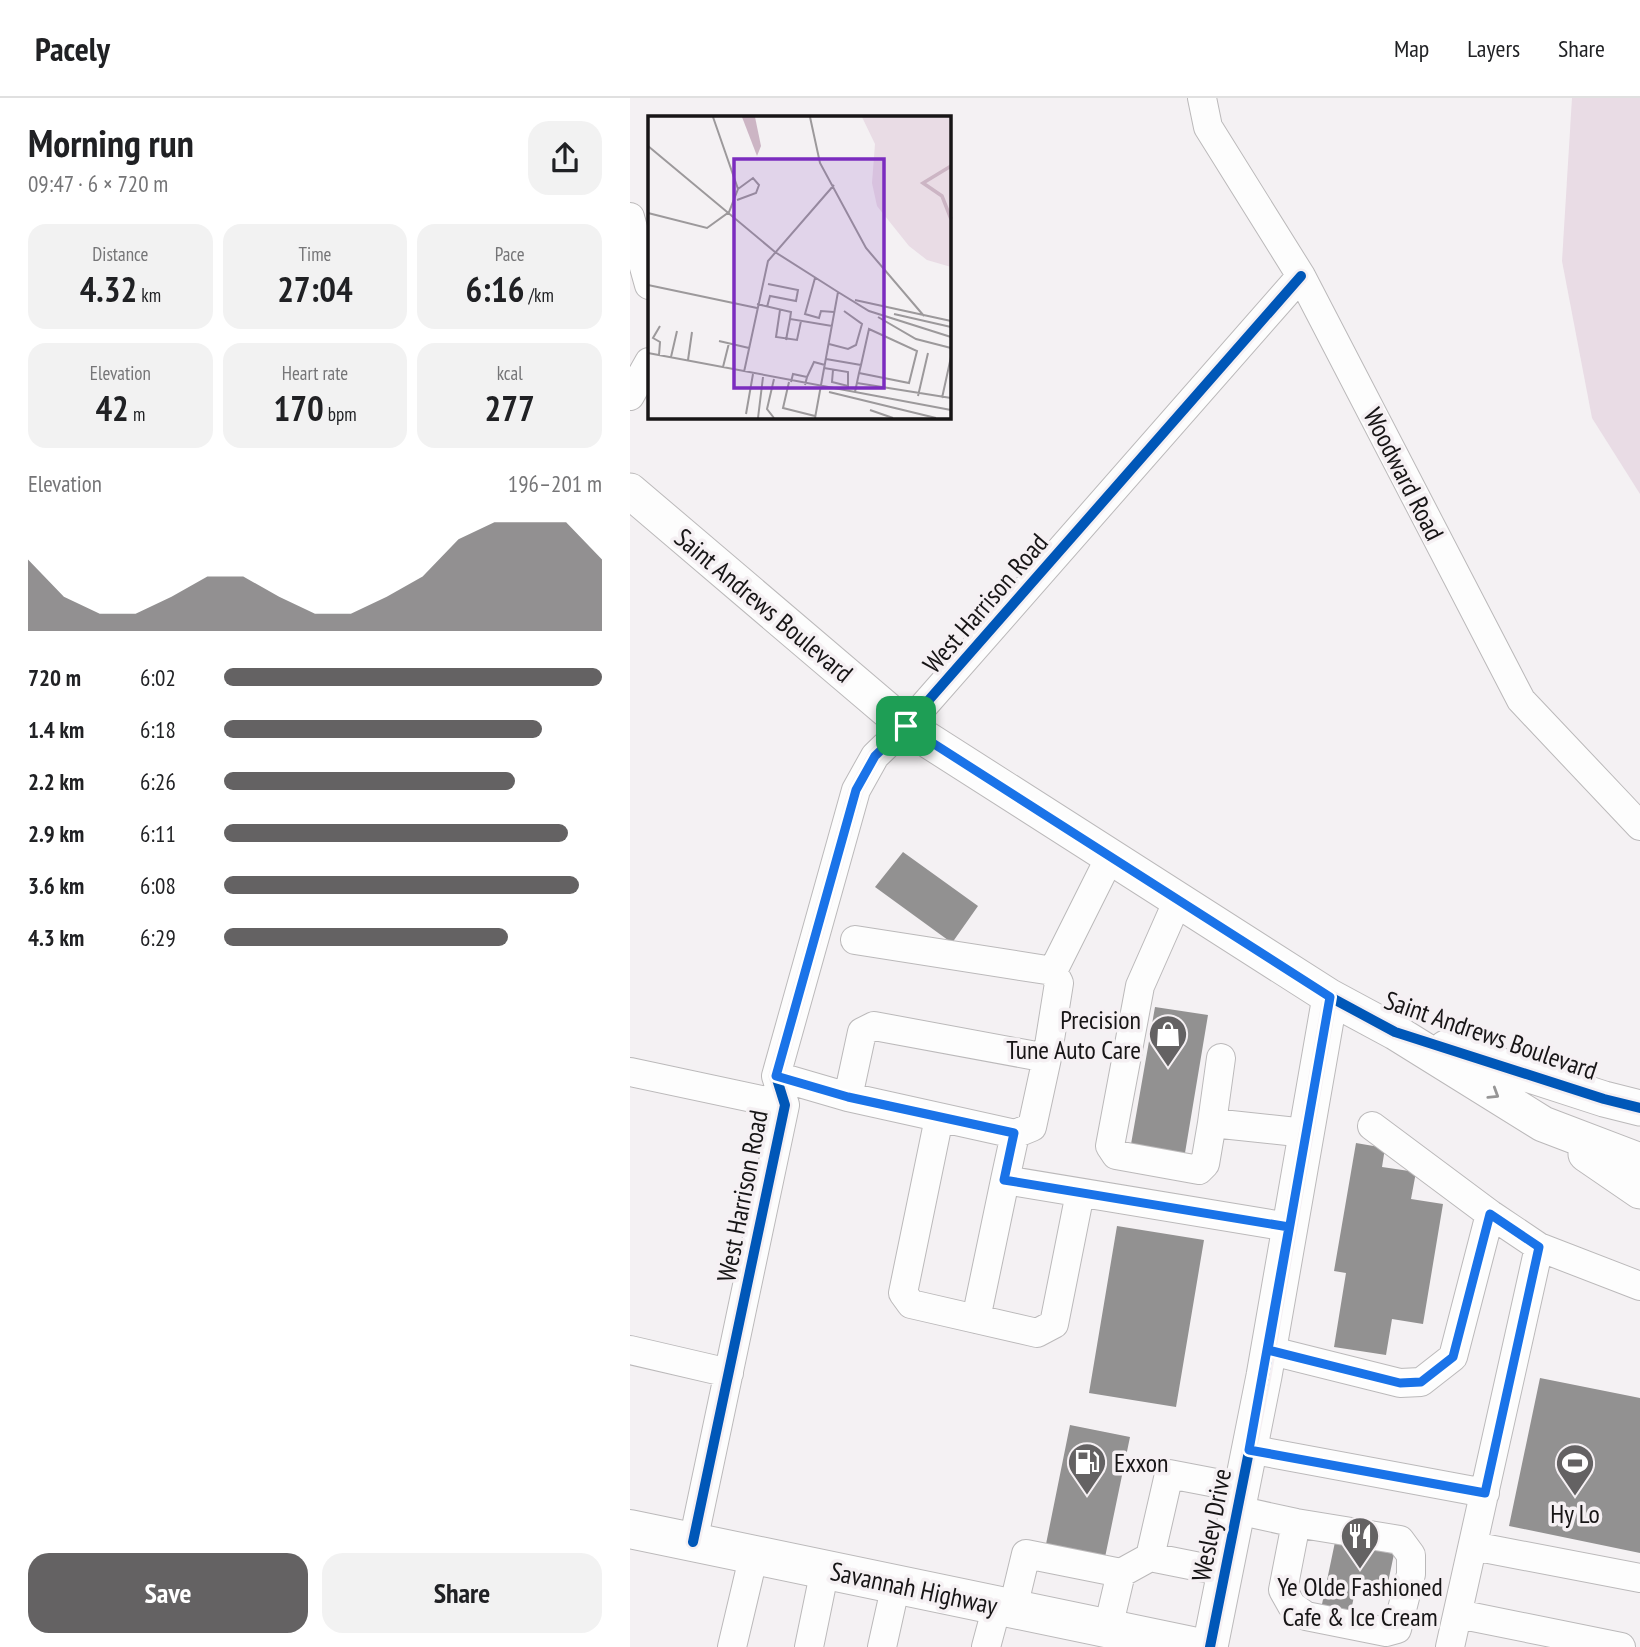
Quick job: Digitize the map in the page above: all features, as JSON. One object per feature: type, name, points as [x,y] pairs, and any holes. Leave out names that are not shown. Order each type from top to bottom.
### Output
[{"type":"highway","name":"Savannah Highway","points":[[630,1529],[1197,1647]]},
{"type":"main road","name":"Saint Andrews Boulevard","points":[[630,491],[906,726],[1330,997],[1395,1032],[1543,1124],[1640,1161]]},
{"type":"main road","name":"Wesley Drive","points":[[1210,1647],[1268,1350],[1330,997]]},
{"type":"main road","name":"Saint Andrews Boulevard","points":[[1395,1032],[1640,1108]]},
{"type":"main road","points":[[1604,1099],[1640,1115]]},
{"type":"main road","points":[[1543,1124],[1640,1191]]},
{"type":"street","name":"Woodward Road","points":[[1202,98],[1208,127],[1301,276],[1521,700],[1640,826]]},
{"type":"street","points":[[630,217],[648,281]]},
{"type":"street","name":"West Harrison Road","points":[[693,1542],[785,1105],[776,1076],[856,790],[875,756],[906,726],[1301,276]]},
{"type":"street","points":[[1053,971],[1110,857]]},
{"type":"street","points":[[1178,900],[1140,986],[1110,1146],[1116,1155],[1199,1170],[1205,1164],[1221,1058]]},
{"type":"street","points":[[855,940],[1053,971]]},
{"type":"street","points":[[776,1076],[848,1097],[1014,1133],[1032,1127],[1059,983],[1053,971]]},
{"type":"street","points":[[848,1097],[862,1032],[874,1026],[1047,1058]]},
{"type":"street","points":[[630,1072],[785,1105]]},
{"type":"street","points":[[939,1118],[903,1293],[911,1304],[1037,1333],[1054,1324],[1080,1193]]},
{"type":"street","points":[[1212,1123],[1306,1133]]},
{"type":"street","points":[[1372,1126],[1539,1247],[1640,1286]]},
{"type":"street","points":[[976,1319],[1014,1133]]},
{"type":"street","points":[[1004,1180],[1289,1227]]},
{"type":"street","points":[[1268,1350],[1400,1383],[1421,1382],[1453,1357],[1490,1214]]},
{"type":"street","points":[[1450,1647],[1539,1247]]},
{"type":"street","points":[[630,1350],[729,1373]]},
{"type":"street","points":[[1249,1450],[1485,1493]]},
{"type":"street","points":[[1150,1558],[1169,1474],[1296,1523],[1400,1540],[1411,1555],[1411,1574],[1397,1629],[1386,1632],[1306,1616],[1292,1606],[1283,1590],[1296,1523]]},
{"type":"street","points":[[1473,1546],[1640,1578]]},
{"type":"street","points":[[732,1647],[754,1554]]},
{"type":"street","points":[[986,1647],[1026,1554],[1121,1573],[1150,1558],[1225,1572]]},
{"type":"street","points":[[809,1647],[825,1569]]},
{"type":"street","points":[[1108,1628],[1121,1573]]},
{"type":"street","points":[[882,1647],[896,1584]]},
{"type":"street","points":[[1458,1614],[1620,1647]]},
{"type":"shaded area","points":[[1572,98],[1640,98],[1640,494],[1592,418],[1562,261]]},
{"type":"building","points":[[903,852],[978,906],[952,943],[875,887]]},
{"type":"building","points":[[1155,1007],[1208,1015],[1184,1159],[1130,1150]]},
{"type":"building","points":[[1356,1143],[1385,1148],[1382,1167],[1416,1172],[1411,1199],[1443,1204],[1423,1324],[1392,1319],[1386,1355],[1334,1347],[1346,1273],[1334,1271]]},
{"type":"building","points":[[1117,1226],[1204,1240],[1176,1407],[1089,1393]]},
{"type":"building","points":[[1540,1378],[1640,1398],[1640,1553],[1509,1526]]},
{"type":"building","name":"Exxon","points":[[1070,1425],[1130,1437],[1103,1567],[1044,1554]]},
{"type":"building","name":"Ye Olde Fashioned Cafe & Ice Cream","points":[[1335,1542],[1394,1554],[1386,1592],[1356,1587],[1350,1615],[1321,1609]]},
{"type":"cycle path","points":[[693,1542],[785,1105],[776,1076],[856,790],[875,756],[906,726],[1301,276]]},
{"type":"cycle path","points":[[1210,1647],[1264,1376],[1330,997],[1395,1032],[1640,1108]]},
{"type":"place","name":"Precision Tune Auto Care","points":[[1168,1068]]},
{"type":"place","name":"Exxon","points":[[1087,1496]]},
{"type":"place","name":"Hy Lo","points":[[1575,1497]]},
{"type":"place","name":"Ye Olde Fashioned Cafe & Ice Cream","points":[[1360,1570]]},
{"type":"route","points":[[906,726],[1330,997],[1268,1350],[1400,1383],[1421,1382],[1453,1357],[1490,1214],[1539,1247],[1485,1493],[1249,1450],[1289,1227],[1004,1180],[1014,1133],[848,1097],[776,1076],[856,790],[875,756],[906,726]]}]
